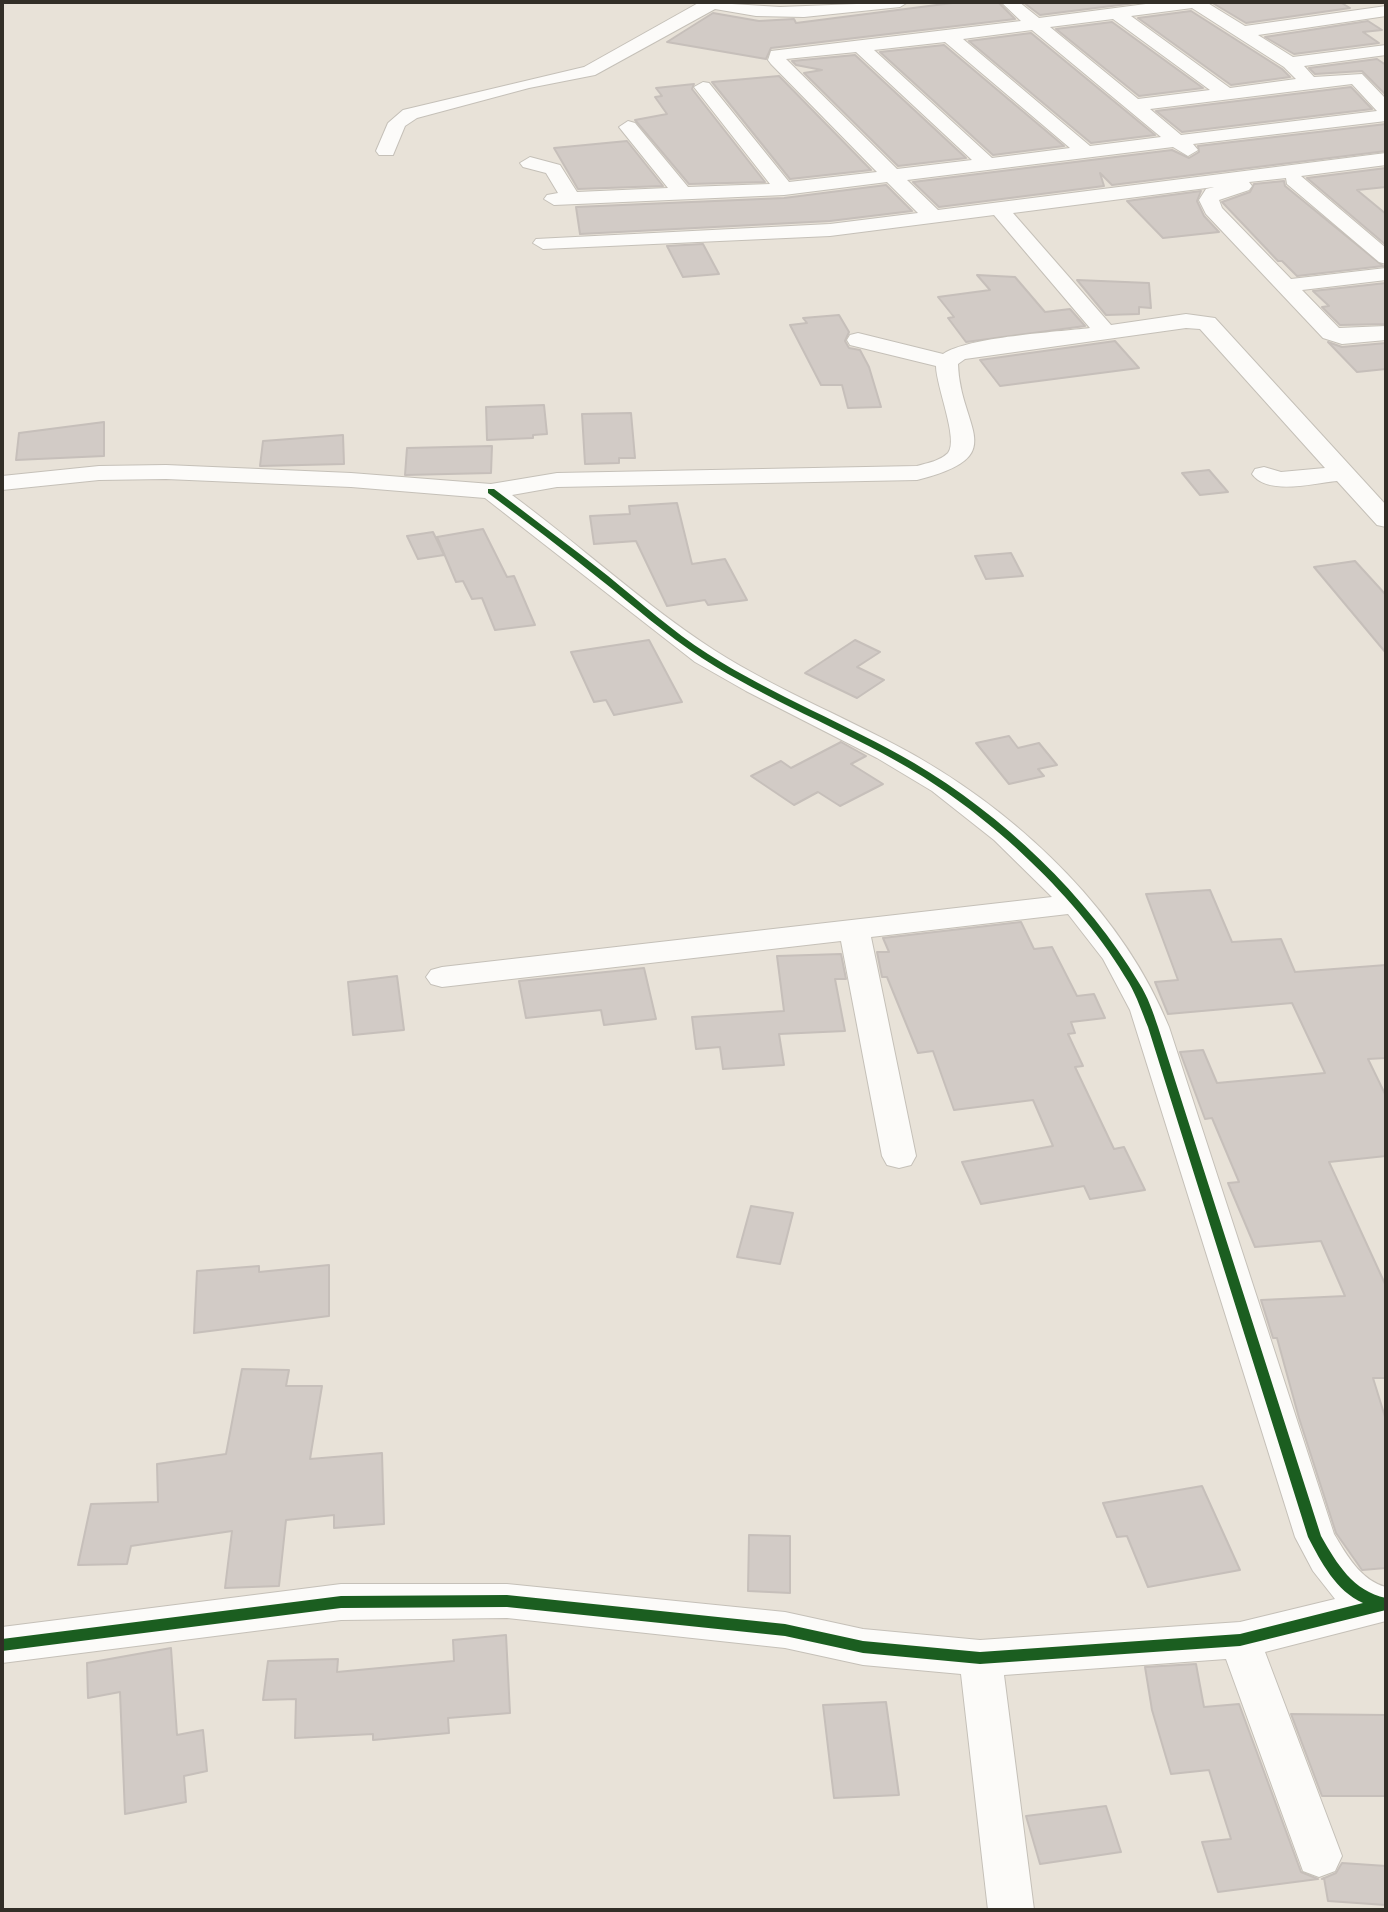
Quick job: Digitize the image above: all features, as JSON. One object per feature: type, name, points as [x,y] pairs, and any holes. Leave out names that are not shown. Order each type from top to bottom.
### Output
[{"type":"street","points":[[386,151],[397,123],[410,114],[596,69],[710,2],[790,13],[900,2]]},
{"type":"street","points":[[1009,2],[1137,105],[1224,180]]},
{"type":"street","points":[[934,218],[775,57],[783,53],[861,47],[1196,2],[1290,63],[1310,83]]},
{"type":"street","points":[[1241,32],[1386,11],[1380,2]]},
{"type":"street","points":[[1116,13],[1225,93]]},
{"type":"street","points":[[949,36],[1087,153]]},
{"type":"street","points":[[861,47],[990,166]]},
{"type":"street","points":[[1290,63],[1386,50]]},
{"type":"street","points":[[1338,57],[1386,109]]},
{"type":"street","points":[[1137,105],[1356,78]]},
{"type":"street","points":[[703,87],[784,189]]},
{"type":"street","points":[[530,163],[553,169],[563,199],[784,189],[990,166],[1386,115]]},
{"type":"street","points":[[628,127],[683,194]]},
{"type":"street","points":[[543,243],[791,234],[1386,159]]},
{"type":"street","points":[[1386,169],[1231,187],[1213,193],[1209,200],[1213,209],[1334,335],[1386,333]]},
{"type":"street","points":[[1294,180],[1386,258]]},
{"type":"street","points":[[999,209],[1105,331]]},
{"type":"street","points":[[1286,286],[1386,274]]},
{"type":"street","points":[[858,340],[947,362],[958,354],[982,348],[1186,321],[1207,323],[1386,520]]},
{"type":"street","points":[[2,483],[99,473],[166,472],[491,491],[557,481],[936,470],[950,466],[959,456],[962,445],[962,422],[947,390],[947,362]]},
{"type":"street","points":[[1264,474],[1280,479],[1344,473]]},
{"type":"street","points":[[491,491],[589,565],[666,630],[708,658],[913,766],[960,797],[1017,846],[1074,904],[1109,946],[1135,984],[1153,1027],[1315,1537],[1328,1560],[1355,1593],[1385,1604]]},
{"type":"street","points":[[442,977],[1074,904]]},
{"type":"street","points":[[854,929],[899,1156]]},
{"type":"street","points":[[2,1645],[341,1602],[507,1601],[785,1630],[863,1647],[980,1658],[1240,1640],[1385,1604]]},
{"type":"street","points":[[1240,1640],[1318,1856]]},
{"type":"street","points":[[980,1658],[990,1718],[1011,1910]]},
{"type":"building","points":[[960,2],[998,2],[1015,19],[771,48],[766,59],[667,42],[713,13],[759,21],[794,19],[796,23]]},
{"type":"building","points":[[1023,2],[1143,2],[1040,15]]},
{"type":"building","points":[[1211,2],[1340,2],[1350,8],[1246,23]]},
{"type":"building","points":[[1191,11],[1282,69],[1290,77],[1231,85],[1138,18]]},
{"type":"building","points":[[1368,21],[1382,30],[1363,32],[1379,43],[1294,54],[1265,37]]},
{"type":"building","points":[[1112,22],[1203,88],[1139,96],[1056,29]]},
{"type":"building","points":[[1031,33],[1155,135],[1091,143],[969,41]]},
{"type":"building","points":[[944,45],[1064,146],[993,155],[880,52]]},
{"type":"building","points":[[855,55],[966,158],[898,166],[804,73],[822,70],[796,65],[792,61]]},
{"type":"building","points":[[1377,59],[1386,65],[1386,95],[1362,71],[1315,74],[1309,68]]},
{"type":"building","points":[[779,76],[871,170],[790,179],[712,82]]},
{"type":"building","points":[[694,84],[692,89],[765,182],[689,184],[635,120],[667,114],[655,97],[662,96],[656,88]]},
{"type":"building","points":[[1351,87],[1372,109],[1182,132],[1156,111]]},
{"type":"building","points":[[1386,124],[1386,151],[1112,185],[1100,173],[1104,186],[939,207],[913,182],[1172,150],[1189,158],[1199,152],[1198,146]]},
{"type":"building","points":[[627,141],[663,186],[578,189],[554,148]]},
{"type":"building","points":[[1386,168],[1386,187],[1357,190],[1386,214],[1386,245],[1307,178]]},
{"type":"building","points":[[1284,181],[1285,186],[1383,266],[1297,276],[1282,261],[1278,261],[1222,202],[1250,192],[1254,184]]},
{"type":"building","points":[[886,185],[912,211],[830,221],[580,234],[576,207],[784,198]]},
{"type":"building","points":[[1201,191],[1197,201],[1204,216],[1219,232],[1163,238],[1127,201]]},
{"type":"building","points":[[703,244],[719,274],[683,277],[667,246]]},
{"type":"building","points":[[977,275],[1015,277],[1045,312],[1070,309],[1085,326],[966,342],[948,318],[954,317],[938,297],[990,290]]},
{"type":"building","points":[[1077,280],[1149,283],[1151,308],[1139,307],[1139,314],[1106,315]]},
{"type":"building","points":[[1386,283],[1386,324],[1340,325],[1322,307],[1329,306],[1313,291]]},
{"type":"building","points":[[839,315],[849,332],[845,341],[849,348],[860,350],[869,367],[881,407],[848,408],[842,385],[821,385],[790,325],[807,323],[803,318]]},
{"type":"building","points":[[1115,341],[1139,368],[1000,386],[980,360]]},
{"type":"building","points":[[1328,342],[1342,347],[1386,343],[1386,369],[1357,372]]},
{"type":"building","points":[[544,405],[547,434],[533,435],[533,438],[487,440],[486,407]]},
{"type":"building","points":[[631,413],[635,458],[619,458],[619,463],[585,464],[582,414]]},
{"type":"building","points":[[104,422],[104,456],[16,460],[19,433]]},
{"type":"building","points":[[343,435],[344,464],[260,466],[263,441]]},
{"type":"building","points":[[492,446],[491,473],[405,475],[407,448]]},
{"type":"building","points":[[1209,470],[1228,492],[1200,495],[1182,473]]},
{"type":"building","points":[[677,503],[692,564],[725,559],[747,600],[708,605],[705,600],[667,606],[636,541],[594,544],[590,516],[630,514],[629,506]]},
{"type":"building","points":[[483,529],[507,577],[514,576],[535,625],[495,630],[482,598],[472,599],[463,581],[456,582],[437,537]]},
{"type":"building","points":[[433,532],[444,555],[418,559],[407,536]]},
{"type":"building","points":[[1011,553],[1023,576],[986,579],[975,556]]},
{"type":"building","points":[[1355,561],[1386,595],[1386,653],[1314,567]]},
{"type":"building","points":[[649,640],[682,702],[614,715],[606,700],[594,702],[571,652]]},
{"type":"building","points":[[855,640],[880,652],[857,667],[884,680],[857,698],[805,673]]},
{"type":"building","points":[[1009,736],[1018,748],[1039,743],[1057,765],[1038,769],[1044,776],[1009,784],[976,743]]},
{"type":"building","points":[[841,742],[866,756],[851,764],[883,784],[840,806],[818,792],[794,805],[751,776],[781,761],[791,768]]},
{"type":"building","points":[[1210,890],[1232,942],[1281,939],[1295,972],[1386,965],[1386,1058],[1368,1059],[1386,1096],[1386,1156],[1329,1162],[1386,1286],[1386,1378],[1373,1378],[1386,1420],[1386,1568],[1362,1570],[1336,1533],[1299,1418],[1277,1338],[1273,1338],[1261,1300],[1345,1296],[1321,1241],[1255,1247],[1228,1183],[1239,1182],[1212,1118],[1205,1119],[1180,1052],[1203,1050],[1217,1083],[1325,1073],[1292,1003],[1168,1014],[1155,982],[1178,980],[1146,894]]},
{"type":"building","points":[[1021,922],[1034,949],[1052,947],[1077,996],[1094,994],[1105,1018],[1071,1022],[1075,1033],[1068,1034],[1083,1066],[1075,1067],[1114,1149],[1124,1147],[1145,1190],[1090,1199],[1084,1186],[981,1204],[962,1162],[1053,1146],[1033,1100],[954,1110],[933,1051],[918,1053],[887,977],[882,977],[877,952],[889,952],[883,938]]},
{"type":"building","points":[[841,954],[846,979],[835,979],[845,1031],[779,1034],[784,1065],[723,1069],[720,1047],[696,1049],[692,1017],[784,1011],[777,956]]},
{"type":"building","points":[[644,968],[656,1019],[604,1025],[601,1010],[526,1018],[519,981]]},
{"type":"building","points":[[397,976],[404,1030],[353,1035],[348,982]]},
{"type":"building","points":[[751,1206],[793,1213],[780,1264],[737,1257]]},
{"type":"building","points":[[329,1265],[329,1316],[194,1333],[197,1271],[259,1266],[259,1272]]},
{"type":"building","points":[[242,1369],[289,1370],[286,1386],[322,1386],[310,1459],[382,1453],[384,1524],[334,1528],[334,1515],[286,1520],[279,1586],[225,1588],[232,1531],[131,1546],[127,1564],[78,1565],[91,1504],[158,1502],[157,1464],[226,1454]]},
{"type":"building","points":[[1202,1486],[1240,1570],[1148,1587],[1127,1536],[1117,1537],[1103,1503]]},
{"type":"building","points":[[749,1535],[790,1536],[790,1593],[748,1591]]},
{"type":"building","points":[[506,1635],[510,1713],[448,1718],[449,1733],[373,1740],[373,1734],[295,1738],[296,1699],[263,1700],[268,1661],[338,1659],[337,1672],[454,1661],[453,1640]]},
{"type":"building","points":[[171,1648],[177,1735],[203,1730],[207,1771],[184,1776],[186,1802],[125,1814],[120,1692],[88,1698],[87,1663]]},
{"type":"building","points":[[1196,1664],[1204,1707],[1239,1704],[1301,1872],[1318,1879],[1218,1892],[1202,1842],[1231,1839],[1209,1770],[1171,1774],[1152,1710],[1145,1667]]},
{"type":"building","points":[[886,1702],[899,1795],[834,1798],[823,1705]]},
{"type":"building","points":[[1291,1714],[1386,1715],[1386,1796],[1322,1796]]},
{"type":"building","points":[[1106,1806],[1121,1852],[1040,1864],[1026,1816]]},
{"type":"building","points":[[1342,1863],[1386,1866],[1386,1905],[1328,1901],[1324,1878],[1336,1873]]},
{"type":"cycle path","points":[[491,491],[674,635],[705,656],[755,685],[887,752],[942,785],[1004,833],[1092,922],[1134,983],[1153,1027],[1315,1537],[1335,1570],[1352,1589],[1373,1601],[1386,1604]]},
{"type":"cycle path","points":[[2,1645],[341,1602],[507,1601],[785,1630],[863,1647],[980,1658],[1240,1640],[1383,1604]]}]
